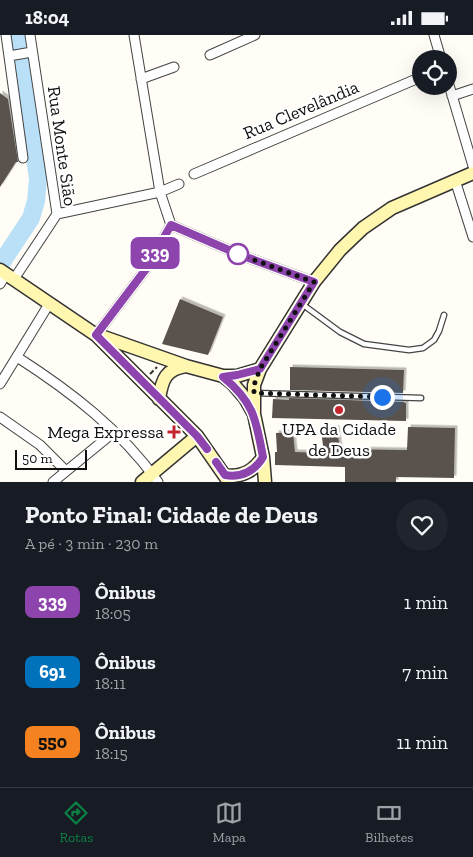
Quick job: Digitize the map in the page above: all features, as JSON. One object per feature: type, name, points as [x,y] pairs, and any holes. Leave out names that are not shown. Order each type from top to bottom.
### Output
[{"type":"main road","points":[[265,482],[263,457],[254,414],[254,385],[260,369],[314,282],[340,251],[363,228],[392,209],[473,173]]},
{"type":"main road","points":[[4,276],[96,335],[197,436],[227,479],[245,474],[257,466],[263,457]]},
{"type":"main road","points":[[96,335],[223,377],[260,369]]},
{"type":"main road","points":[[159,399],[164,379],[168,373],[177,367],[186,366]]},
{"type":"main road","points":[[223,377],[245,398],[254,414]]},
{"type":"main road","points":[[151,479],[197,436]]},
{"type":"street","name":"Rua Monte Sião","points":[[4,276],[56,214],[20,54],[6,35]]},
{"type":"street","name":"Rua Monte Sião","points":[[23,158],[20,54],[30,35]]},
{"type":"street","points":[[96,335],[146,269],[171,225],[160,192],[134,35]]},
{"type":"street","points":[[210,55],[255,35]]},
{"type":"street","points":[[434,35],[438,50]]},
{"type":"street","points":[[141,79],[174,67]]},
{"type":"street","name":"Rua Clevelândia","points":[[194,174],[412,81]]},
{"type":"street","points":[[473,89],[452,96],[473,166]]},
{"type":"street","points":[[455,180],[473,237]]},
{"type":"street","points":[[56,214],[160,192],[179,184]]},
{"type":"street","points":[[171,225],[238,254],[314,282]]},
{"type":"street","points":[[0,384],[48,304]]},
{"type":"street","points":[[17,357],[53,380],[80,401],[114,432],[151,479]]},
{"type":"street","points":[[0,417],[40,445],[66,471]]},
{"type":"street","points":[[53,482],[114,432]]},
{"type":"lane","points":[[301,303],[340,333],[364,344],[409,350],[423,348],[434,340],[444,315]]},
{"type":"lane","points":[[254,393],[421,398]]},
{"type":"building","points":[[0,93],[8,99],[18,162],[16,162],[0,187]]},
{"type":"building","points":[[180,299],[223,317],[208,355],[162,344]]},
{"type":"building","points":[[290,367],[404,370],[403,393],[290,390]]},
{"type":"building","name":"UPA da Cidade de Deus","points":[[289,398],[403,402],[406,403],[406,421],[272,418],[273,399],[289,400]]},
{"type":"building","points":[[408,427],[455,428],[454,478],[396,477],[396,482],[345,482],[345,467],[275,465],[275,452],[277,452],[276,433],[293,432],[295,452],[324,453],[321,430],[337,428],[340,449],[407,450]]},
{"type":"waterway","points":[[0,265],[31,218],[36,201],[38,179],[17,35]]},
{"type":"bus line","name":"339","points":[[207,449],[197,436],[96,335],[146,269],[171,225],[238,254],[314,282],[260,369],[223,377],[233,384],[245,398],[254,414],[263,457],[257,466],[245,474],[236,476],[225,475],[216,462]]},
{"type":"place","name":"UPA da Cidade de Deus","points":[[339,410]]},
{"type":"place","name":"Mega Expressa","points":[[174,432]]},
{"type":"route","points":[[238,254],[314,282],[260,369],[254,385],[254,393],[382,397]]}]
